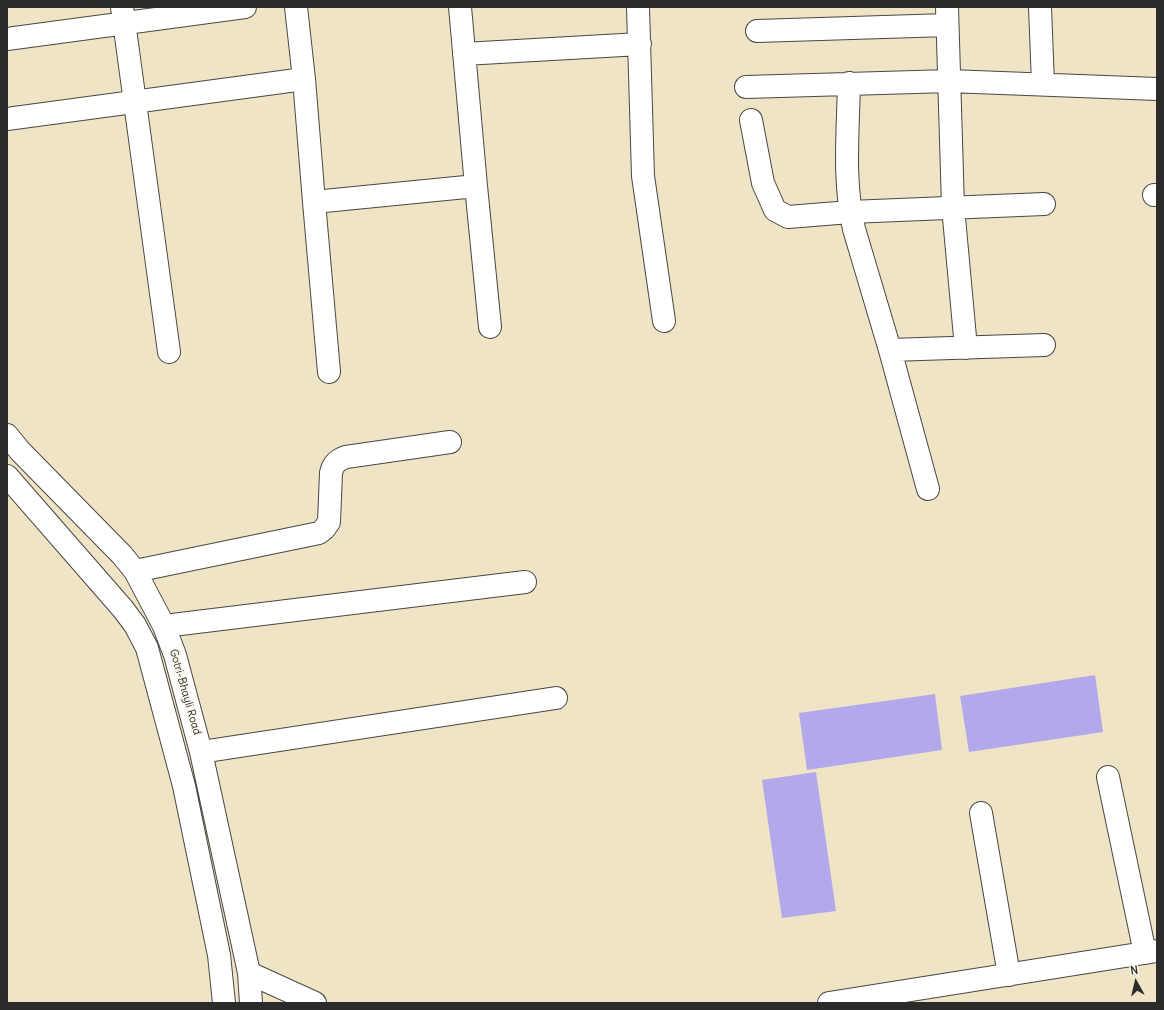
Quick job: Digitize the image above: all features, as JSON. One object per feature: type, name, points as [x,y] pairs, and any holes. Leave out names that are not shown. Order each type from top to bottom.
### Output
[{"type":"street","points":[[7,39],[124,15],[245,7]]},
{"type":"street","points":[[296,7],[304,79],[329,372]]},
{"type":"street","points":[[460,7],[490,327]]},
{"type":"street","points":[[638,7],[643,176],[664,321]]},
{"type":"street","points":[[1040,7],[1043,84]]},
{"type":"street","points":[[124,15],[169,352]]},
{"type":"street","points":[[757,32],[947,16],[953,207],[966,348]]},
{"type":"street","points":[[464,54],[640,44]]},
{"type":"street","points":[[7,119],[304,79]]},
{"type":"street","points":[[746,87],[949,81],[1157,89]]},
{"type":"street","points":[[849,83],[847,175],[850,212],[928,489]]},
{"type":"street","points":[[751,120],[763,183],[775,210],[788,217],[850,212],[1044,204]]},
{"type":"street","points":[[314,202],[476,186]]},
{"type":"street","points":[[890,350],[1044,345]]},
{"type":"street","name":"Gotri-Bhayli Road","points":[[7,435],[20,451],[122,555],[135,571],[164,626],[175,655],[201,752],[249,974],[251,1003]]},
{"type":"street","points":[[135,571],[319,533],[329,522],[330,473],[333,465],[339,459],[450,442]]},
{"type":"street","points":[[7,476],[123,608],[135,625],[147,648],[184,786],[219,955],[224,1003]]},
{"type":"street","points":[[164,626],[525,582]]},
{"type":"street","points":[[201,752],[556,698]]},
{"type":"street","points":[[829,1003],[860,1001],[1151,952],[1108,778]]},
{"type":"street","points":[[981,813],[1009,975]]},
{"type":"street","points":[[249,974],[315,1003]]},
{"type":"building","points":[[1095,675],[1103,732],[969,752],[960,696]]},
{"type":"building","points":[[935,694],[942,750],[807,770],[799,713]]},
{"type":"building","points":[[816,772],[836,911],[782,918],[762,780]]}]
